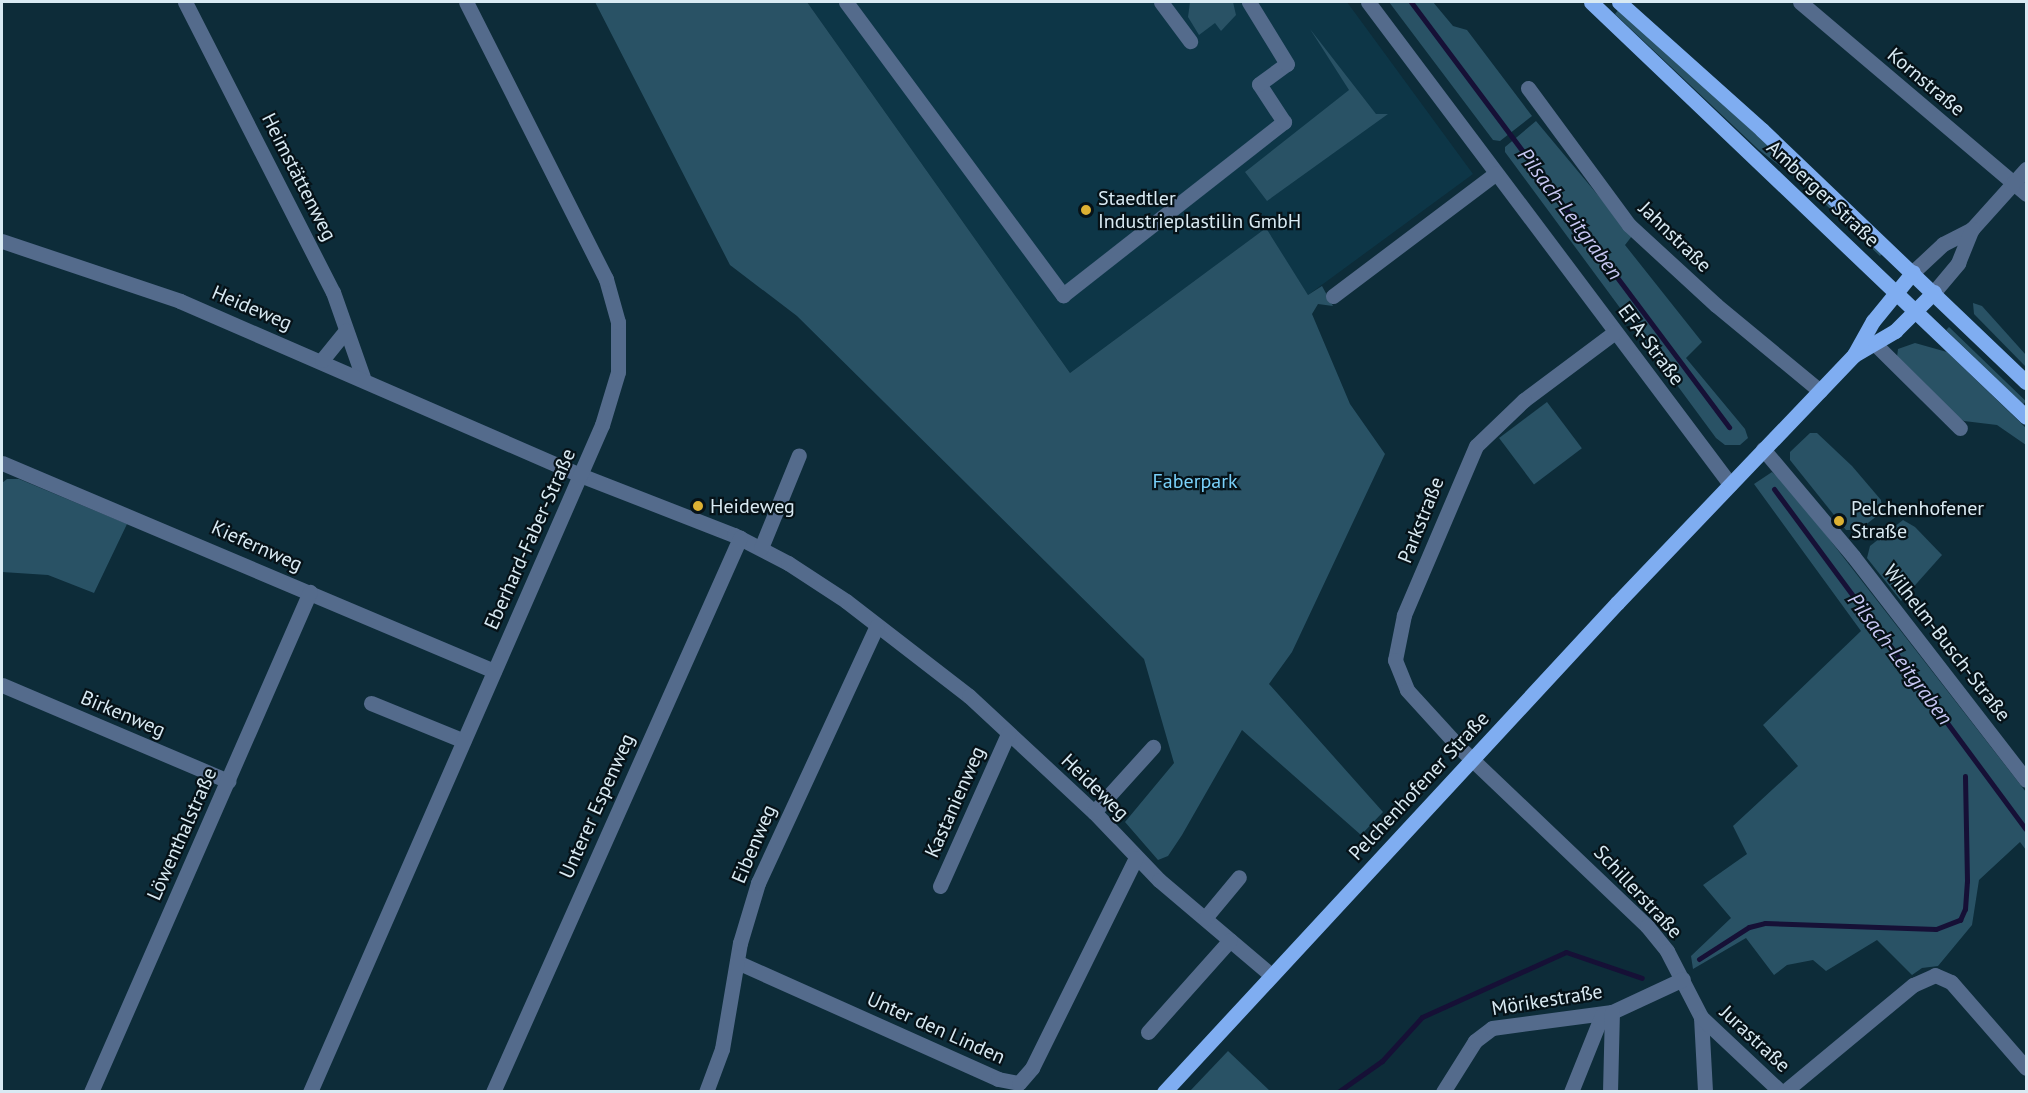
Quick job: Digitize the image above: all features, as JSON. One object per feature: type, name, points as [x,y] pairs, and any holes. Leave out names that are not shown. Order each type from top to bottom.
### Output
[{"type":"main road","name":"Amberger Straße","points":[[1591,2],[2026,417]]},
{"type":"main road","name":"Amberger Straße","points":[[1619,2],[1934,292],[2026,382]]},
{"type":"main road","name":"Pelchenhofener Straße","points":[[1164,1092],[1730,484],[1854,355],[1896,291],[1912,272]]},
{"type":"main road","name":"Pelchenhofener Straße","points":[[1854,355],[1876,345],[1917,311],[1934,292]]},
{"type":"street","name":"Heimstättenweg","points":[[185,2],[333,291],[363,377]]},
{"type":"street","name":"Eberhard-Faber-Straße","points":[[310,1092],[610,406],[618,372],[620,342],[614,303],[606,279],[466,2]]},
{"type":"street","points":[[846,2],[1063,295],[1284,122],[1259,84],[1287,64],[1249,2]]},
{"type":"street","points":[[1180,2],[1164,9],[1190,41]]},
{"type":"street","name":"EFA-Straße","points":[[1368,2],[1730,484]]},
{"type":"street","name":"Kornstraße","points":[[1800,2],[2026,194]]},
{"type":"street","name":"Jahnstraße","points":[[1528,88],[1629,225],[1716,305],[1820,391]]},
{"type":"street","points":[[1934,292],[1958,263],[1972,229],[2026,169]]},
{"type":"street","points":[[1333,296],[1496,173]]},
{"type":"street","points":[[1912,272],[1943,244],[1972,229]]},
{"type":"street","name":"Heideweg","points":[[2,241],[180,301],[363,377],[580,475],[740,537],[761,548],[846,601],[969,696],[1094,812],[1136,858],[1271,975]]},
{"type":"street","points":[[322,360],[346,330]]},
{"type":"street","name":"Parkstraße","points":[[1472,760],[1415,699],[1401,678],[1395,652],[1402,621],[1476,446],[1524,400],[1614,332]]},
{"type":"street","points":[[1876,345],[1960,428]]},
{"type":"street","name":"Wilhelm-Busch-Straße","points":[[1764,449],[1853,556],[2026,780]]},
{"type":"street","points":[[761,548],[799,455]]},
{"type":"street","name":"Kiefernweg","points":[[2,463],[494,671]]},
{"type":"street","name":"Unterer Espenweg","points":[[493,1092],[740,537]]},
{"type":"street","name":"Löwenthalstraße","points":[[91,1092],[310,592]]},
{"type":"street","name":"Eibenweg","points":[[706,1092],[722,1049],[736,962],[758,884],[877,626]]},
{"type":"street","name":"Birkenweg","points":[[2,685],[228,781]]},
{"type":"street","points":[[371,703],[464,741]]},
{"type":"street","name":"Kastanienweg","points":[[940,886],[1008,734]]},
{"type":"street","points":[[1094,812],[1153,747]]},
{"type":"street","name":"Schillerstraße","points":[[1472,760],[1647,926],[1683,979],[1701,1017],[1705,1092]]},
{"type":"street","name":"Unter den Linden","points":[[736,962],[998,1079],[1019,1083],[1032,1068],[1136,858]]},
{"type":"street","points":[[1205,918],[1239,877]]},
{"type":"street","points":[[1148,1032],[1230,940]]},
{"type":"street","points":[[1783,1092],[1912,986],[1935,975],[1951,982],[2026,1068]]},
{"type":"street","name":"Mörikestraße","points":[[1443,1092],[1474,1041],[1492,1028],[1607,1014],[1683,979]]},
{"type":"street","points":[[1571,1092],[1607,1014]]},
{"type":"street","points":[[1607,1014],[1610,1092]]},
{"type":"street","name":"Jurastraße","points":[[1701,1017],[1783,1092]]},
{"type":"shaded area","points":[[807,2],[1347,2],[1473,174],[1308,295],[1265,229],[1070,373]]},
{"type":"green space","name":"Faberpark","points":[[595,2],[807,2],[1070,373],[1266,228],[1308,295],[1322,286],[1333,306],[1318,304],[1312,314],[1350,404],[1385,454],[1292,652],[1269,684],[1383,812],[1361,835],[1242,730],[1182,835],[1168,856],[1158,860],[1125,822],[1174,763],[1144,659],[797,316],[730,265]]},
{"type":"green space","points":[[1190,2],[1233,2],[1236,15],[1221,31],[1215,23],[1199,35],[1188,17]]},
{"type":"green space","points":[[1389,2],[1433,2],[1453,26],[1467,30],[1532,116],[1500,141],[1493,140]]},
{"type":"green space","points":[[1619,9],[1883,253],[1880,256],[1805,185],[1759,150],[1615,14]]},
{"type":"green space","points":[[1310,29],[1376,114],[1388,114],[1267,201],[1245,172],[1349,90]]},
{"type":"green space","points":[[1536,121],[1632,236],[1625,245],[1702,342],[1686,358],[1745,429],[1748,438],[1740,445],[1725,445],[1716,438],[1505,152],[1505,147]]},
{"type":"green space","points":[[1973,303],[1982,306],[2026,355],[2026,367],[1974,314]]},
{"type":"green space","points":[[1949,327],[2026,401],[2023,404],[1946,330]]},
{"type":"green space","points":[[1915,343],[1947,352],[2026,428],[2026,445],[1997,425],[1964,421],[1952,413],[1897,357],[1898,349]]},
{"type":"green space","points":[[1547,402],[1582,448],[1534,484],[1499,438]]},
{"type":"green space","points":[[1810,433],[1817,433],[1852,466],[1881,500],[1882,512],[1859,530],[1846,530],[1790,460],[1790,452]]},
{"type":"green space","points":[[1772,472],[1788,486],[2026,792],[2026,850],[2020,842],[1979,880],[1972,925],[1938,966],[1922,968],[1912,975],[1877,940],[1826,971],[1813,960],[1787,965],[1774,975],[1746,938],[1693,969],[1691,956],[1731,918],[1703,885],[1747,854],[1733,826],[1798,766],[1763,725],[1861,631],[1754,484]]},
{"type":"green space","points":[[7,479],[19,479],[127,524],[94,593],[48,575],[2,572],[2,483]]},
{"type":"green space","points":[[1903,520],[1915,527],[1942,555],[1901,601],[1867,558],[1870,546]]},
{"type":"green space","points":[[1228,1051],[1270,1091],[1190,1091]]},
{"type":"waterway","name":"Pilsach-Leitgraben","points":[[1411,2],[1729,427]]},
{"type":"waterway","name":"Pilsach-Leitgraben","points":[[1774,489],[2026,829]]},
{"type":"waterway","points":[[1699,959],[1749,927],[1765,923],[1936,929],[1960,920],[1965,909],[1967,881],[1965,776]]},
{"type":"waterway","points":[[1338,1092],[1382,1061],[1422,1017],[1566,952],[1642,978]]},
{"type":"place","name":"Staedtler Industrieplastilin GmbH","points":[[1086,210]]},
{"type":"place","name":"Heideweg","points":[[698,506]]},
{"type":"place","name":"Pelchenhofener Straße","points":[[1839,521]]}]
